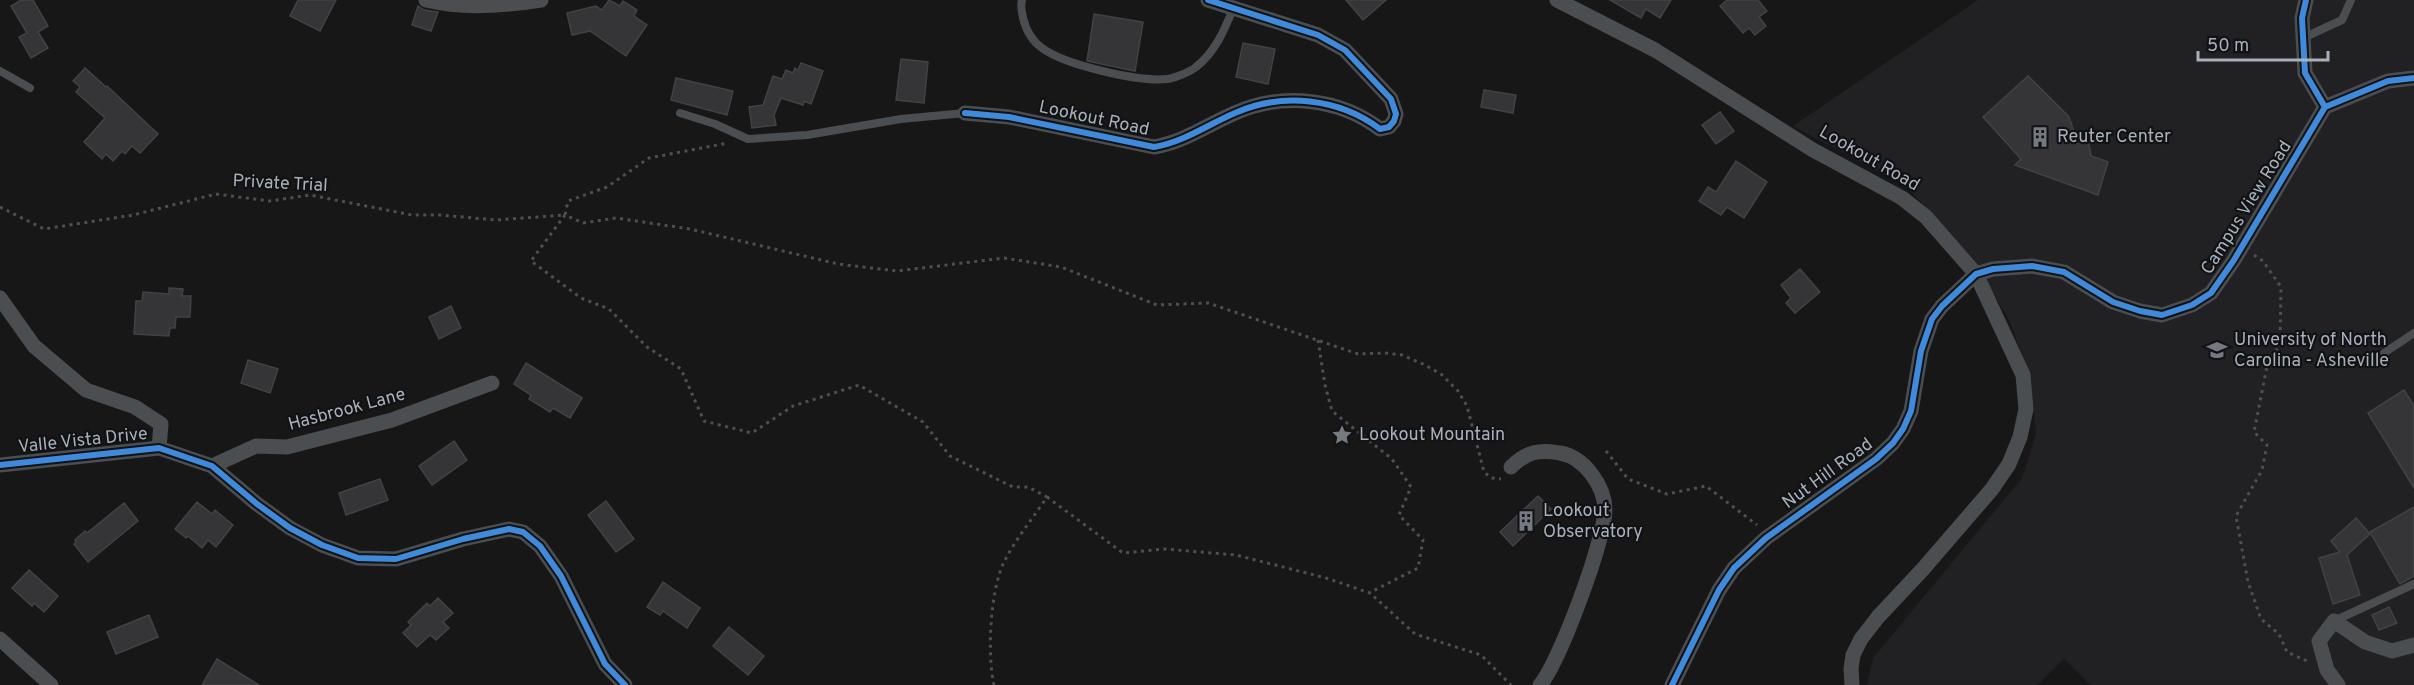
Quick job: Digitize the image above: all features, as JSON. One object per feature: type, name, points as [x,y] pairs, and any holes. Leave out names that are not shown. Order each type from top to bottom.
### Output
[{"type":"street","points":[[426,0],[455,5],[504,5],[542,0]]},
{"type":"street","name":"Lookout Road","points":[[965,112],[1009,117],[1154,147],[1173,144],[1234,113],[1275,101],[1298,101],[1332,106],[1350,111],[1380,129],[1389,127],[1394,121],[1396,114],[1391,99],[1345,50],[1318,35],[1208,0]]},
{"type":"street","name":"Lookout Road","points":[[1557,0],[1655,50],[1813,150],[1902,198],[1926,217],[1976,273],[2023,375],[2026,409],[2020,436],[2009,464],[1992,489],[1878,617],[1862,639],[1854,655],[1851,685]]},
{"type":"street","points":[[2306,0],[2302,18],[2305,73],[2325,107],[2388,81],[2414,78]]},
{"type":"street","name":"Campus View Road","points":[[1976,273],[1993,269],[2032,266],[2064,272],[2114,302],[2140,311],[2162,315],[2192,305],[2211,293],[2325,107]]},
{"type":"street","name":"Nut Hill Road","points":[[1672,685],[1719,590],[1734,568],[1766,538],[1876,459],[1904,429],[1911,411],[1921,351],[1932,319],[1976,273]]},
{"type":"street","points":[[0,298],[34,346],[86,390],[135,407],[161,424],[159,448]]},
{"type":"street","name":"Hasbrook Lane","points":[[212,466],[255,446],[287,447],[392,420],[492,383]]},
{"type":"street","name":"Valle Vista Drive","points":[[0,465],[159,448],[212,466],[290,528],[322,545],[358,558],[396,559],[463,539],[509,530],[523,532],[540,546],[561,576],[605,664],[625,685]]},
{"type":"street","points":[[1511,467],[1522,456],[1536,450],[1569,454],[1593,476],[1601,492],[1605,508],[1603,527],[1578,606],[1550,669],[1540,685]]},
{"type":"street","points":[[2338,685],[2327,670],[2319,641],[2334,621],[2365,642],[2392,651],[2414,645]]},
{"type":"street","points":[[0,639],[51,685]]},
{"type":"lane","points":[[1022,0],[1020,5],[1028,32],[1040,47],[1056,57],[1145,79],[1168,79],[1195,69],[1212,52],[1223,35],[1233,9]]},
{"type":"lane","points":[[2303,38],[2342,20],[2351,0]]},
{"type":"lane","points":[[0,71],[30,88]]},
{"type":"lane","points":[[680,113],[715,124],[748,140],[807,135],[901,119],[965,112]]},
{"type":"lane","points":[[2384,353],[2414,333]]},
{"type":"lane","points":[[2334,621],[2414,584]]},
{"type":"path","points":[[748,140],[650,159],[607,187],[568,201],[565,215],[531,261],[581,298],[609,309],[647,347],[681,369],[704,421],[752,433],[793,406],[859,384],[923,422],[950,456],[1013,487],[1028,487],[1047,497],[1123,553],[1165,549],[1236,555],[1326,578],[1370,593],[1415,634],[1481,655],[1511,685]]},
{"type":"path","points":[[2241,247],[2263,261],[2281,287],[2280,345],[2268,361],[2254,432],[2268,445],[2262,470],[2236,516],[2248,582],[2261,619],[2279,634],[2287,652],[2327,670]]},
{"type":"path","points":[[1318,340],[1325,385],[1332,411],[1392,459],[1411,487],[1399,515],[1423,540],[1418,568],[1370,593]]},
{"type":"path","points":[[1606,451],[1628,479],[1667,494],[1706,486],[1761,527]]},
{"type":"path","points":[[994,685],[991,614],[1003,564],[1047,497]]},
{"type":"shaded area","name":"University of North Carolina - Asheville","points":[[1978,0],[2414,0],[2414,685],[2091,685],[2064,659],[2037,685],[1867,685],[1873,658],[2022,478],[2036,434],[2031,379],[2009,320],[1973,259],[1906,186],[1793,126]]},
{"type":"building","points":[[21,0],[33,0],[48,26],[38,32],[48,48],[31,58],[19,37],[27,33],[11,6]]},
{"type":"building","points":[[298,0],[336,0],[320,31],[290,16]]},
{"type":"building","points":[[609,0],[620,6],[623,1],[637,10],[634,16],[647,25],[626,56],[590,31],[572,35],[567,13],[596,6],[602,10]]},
{"type":"building","points":[[1346,0],[1386,0],[1363,20]]},
{"type":"building","points":[[1610,0],[1671,0],[1660,18],[1646,9],[1641,18]]},
{"type":"building","points":[[1727,0],[1758,0],[1767,11],[1759,17],[1766,26],[1755,35],[1749,28],[1743,33],[1720,6]]},
{"type":"building","points":[[418,6],[424,10],[438,12],[431,31],[412,25]]},
{"type":"building","points":[[1094,14],[1143,22],[1135,71],[1087,61]]},
{"type":"building","points":[[1243,43],[1275,49],[1268,84],[1236,77]]},
{"type":"building","points":[[901,59],[928,62],[924,103],[896,100]]},
{"type":"building","points":[[801,63],[823,71],[811,104],[804,101],[803,105],[781,98],[774,115],[776,125],[752,128],[749,107],[763,105],[773,76],[782,79],[786,70],[793,73],[795,68],[798,70]]},
{"type":"building","points":[[85,68],[158,134],[140,153],[132,146],[125,154],[122,151],[113,161],[106,154],[102,159],[84,142],[105,118],[76,92],[80,87],[73,81]]},
{"type":"building","name":"Reuter Center","points":[[2028,76],[2069,117],[2075,135],[2083,138],[2089,145],[2091,156],[2108,162],[2098,195],[2015,165],[2021,159],[1983,117]]},
{"type":"building","points":[[676,78],[733,91],[727,115],[671,100]]},
{"type":"building","points":[[1484,90],[1516,95],[1513,113],[1481,107]]},
{"type":"building","points":[[1720,112],[1734,131],[1716,144],[1702,125]]},
{"type":"building","points":[[1736,161],[1767,182],[1744,218],[1727,207],[1721,215],[1699,201],[1708,187],[1716,192]]},
{"type":"building","points":[[1800,269],[1820,292],[1795,313],[1786,303],[1791,298],[1781,285]]},
{"type":"building","points":[[169,288],[183,289],[182,296],[191,296],[190,317],[176,317],[175,328],[170,328],[169,336],[134,334],[136,301],[142,301],[143,292],[169,294]]},
{"type":"building","points":[[451,306],[461,328],[439,339],[429,317]]},
{"type":"building","points":[[248,360],[278,369],[270,393],[241,383]]},
{"type":"building","points":[[526,363],[582,398],[570,418],[553,408],[550,412],[529,399],[531,395],[514,384]]},
{"type":"building","points":[[2404,390],[2414,406],[2414,488],[2368,413]]},
{"type":"building","points":[[454,441],[467,460],[432,485],[419,466]]},
{"type":"building","points":[[380,479],[388,500],[346,515],[339,493]]},
{"type":"building","name":"Lookout Observatory","points":[[1538,496],[1551,509],[1513,546],[1500,532]]},
{"type":"building","points":[[606,501],[634,539],[616,552],[588,515]]},
{"type":"building","points":[[197,502],[212,514],[215,510],[233,525],[216,547],[208,540],[202,548],[175,529]]},
{"type":"building","points":[[124,503],[138,521],[88,562],[74,544],[75,540]]},
{"type":"building","points":[[2414,507],[2414,576],[2400,584],[2370,532]]},
{"type":"building","points":[[2356,518],[2370,534],[2347,555],[2360,595],[2333,604],[2319,558],[2340,552],[2331,541]]},
{"type":"building","points":[[29,570],[58,596],[44,612],[34,603],[32,606],[12,588]]},
{"type":"building","points":[[663,582],[700,608],[687,628],[663,611],[660,615],[647,607]]},
{"type":"building","points":[[438,598],[453,613],[443,622],[449,628],[436,640],[430,635],[417,647],[403,633],[411,625],[408,622],[427,603],[430,606]]},
{"type":"building","points":[[2389,607],[2397,623],[2379,630],[2372,615]]},
{"type":"building","points":[[149,615],[158,637],[116,654],[107,632]]},
{"type":"building","points":[[729,627],[764,656],[748,675],[713,646]]},
{"type":"building","points":[[217,659],[259,685],[202,685]]},
{"type":"cycle path","points":[[965,113],[1009,117],[1154,147],[1185,137],[1253,106],[1272,102],[1310,101],[1328,105],[1347,110],[1380,129],[1389,127],[1394,121],[1396,114],[1391,99],[1345,50],[1318,35],[1208,0]]},
{"type":"cycle path","points":[[2306,0],[2302,18],[2305,73],[2325,107],[2388,81],[2414,78]]},
{"type":"cycle path","points":[[1672,685],[1719,590],[1734,568],[1766,538],[1876,459],[1893,443],[1903,429],[1911,411],[1921,351],[1932,319],[1942,306],[1976,274],[1993,269],[2032,266],[2064,272],[2113,302],[2140,311],[2162,315],[2192,305],[2211,293],[2234,260],[2325,107]]},
{"type":"cycle path","points":[[0,465],[159,448],[212,466],[290,528],[322,545],[358,558],[396,559],[463,539],[509,529],[523,532],[540,546],[561,576],[605,664],[625,685]]},
{"type":"place","name":"Reuter Center","points":[[2040,137]]},
{"type":"place","name":"University of North Carolina - Asheville","points":[[2217,350]]},
{"type":"place","name":"Lookout Mountain","points":[[1342,435]]},
{"type":"place","name":"Lookout Observatory","points":[[1526,521]]}]
